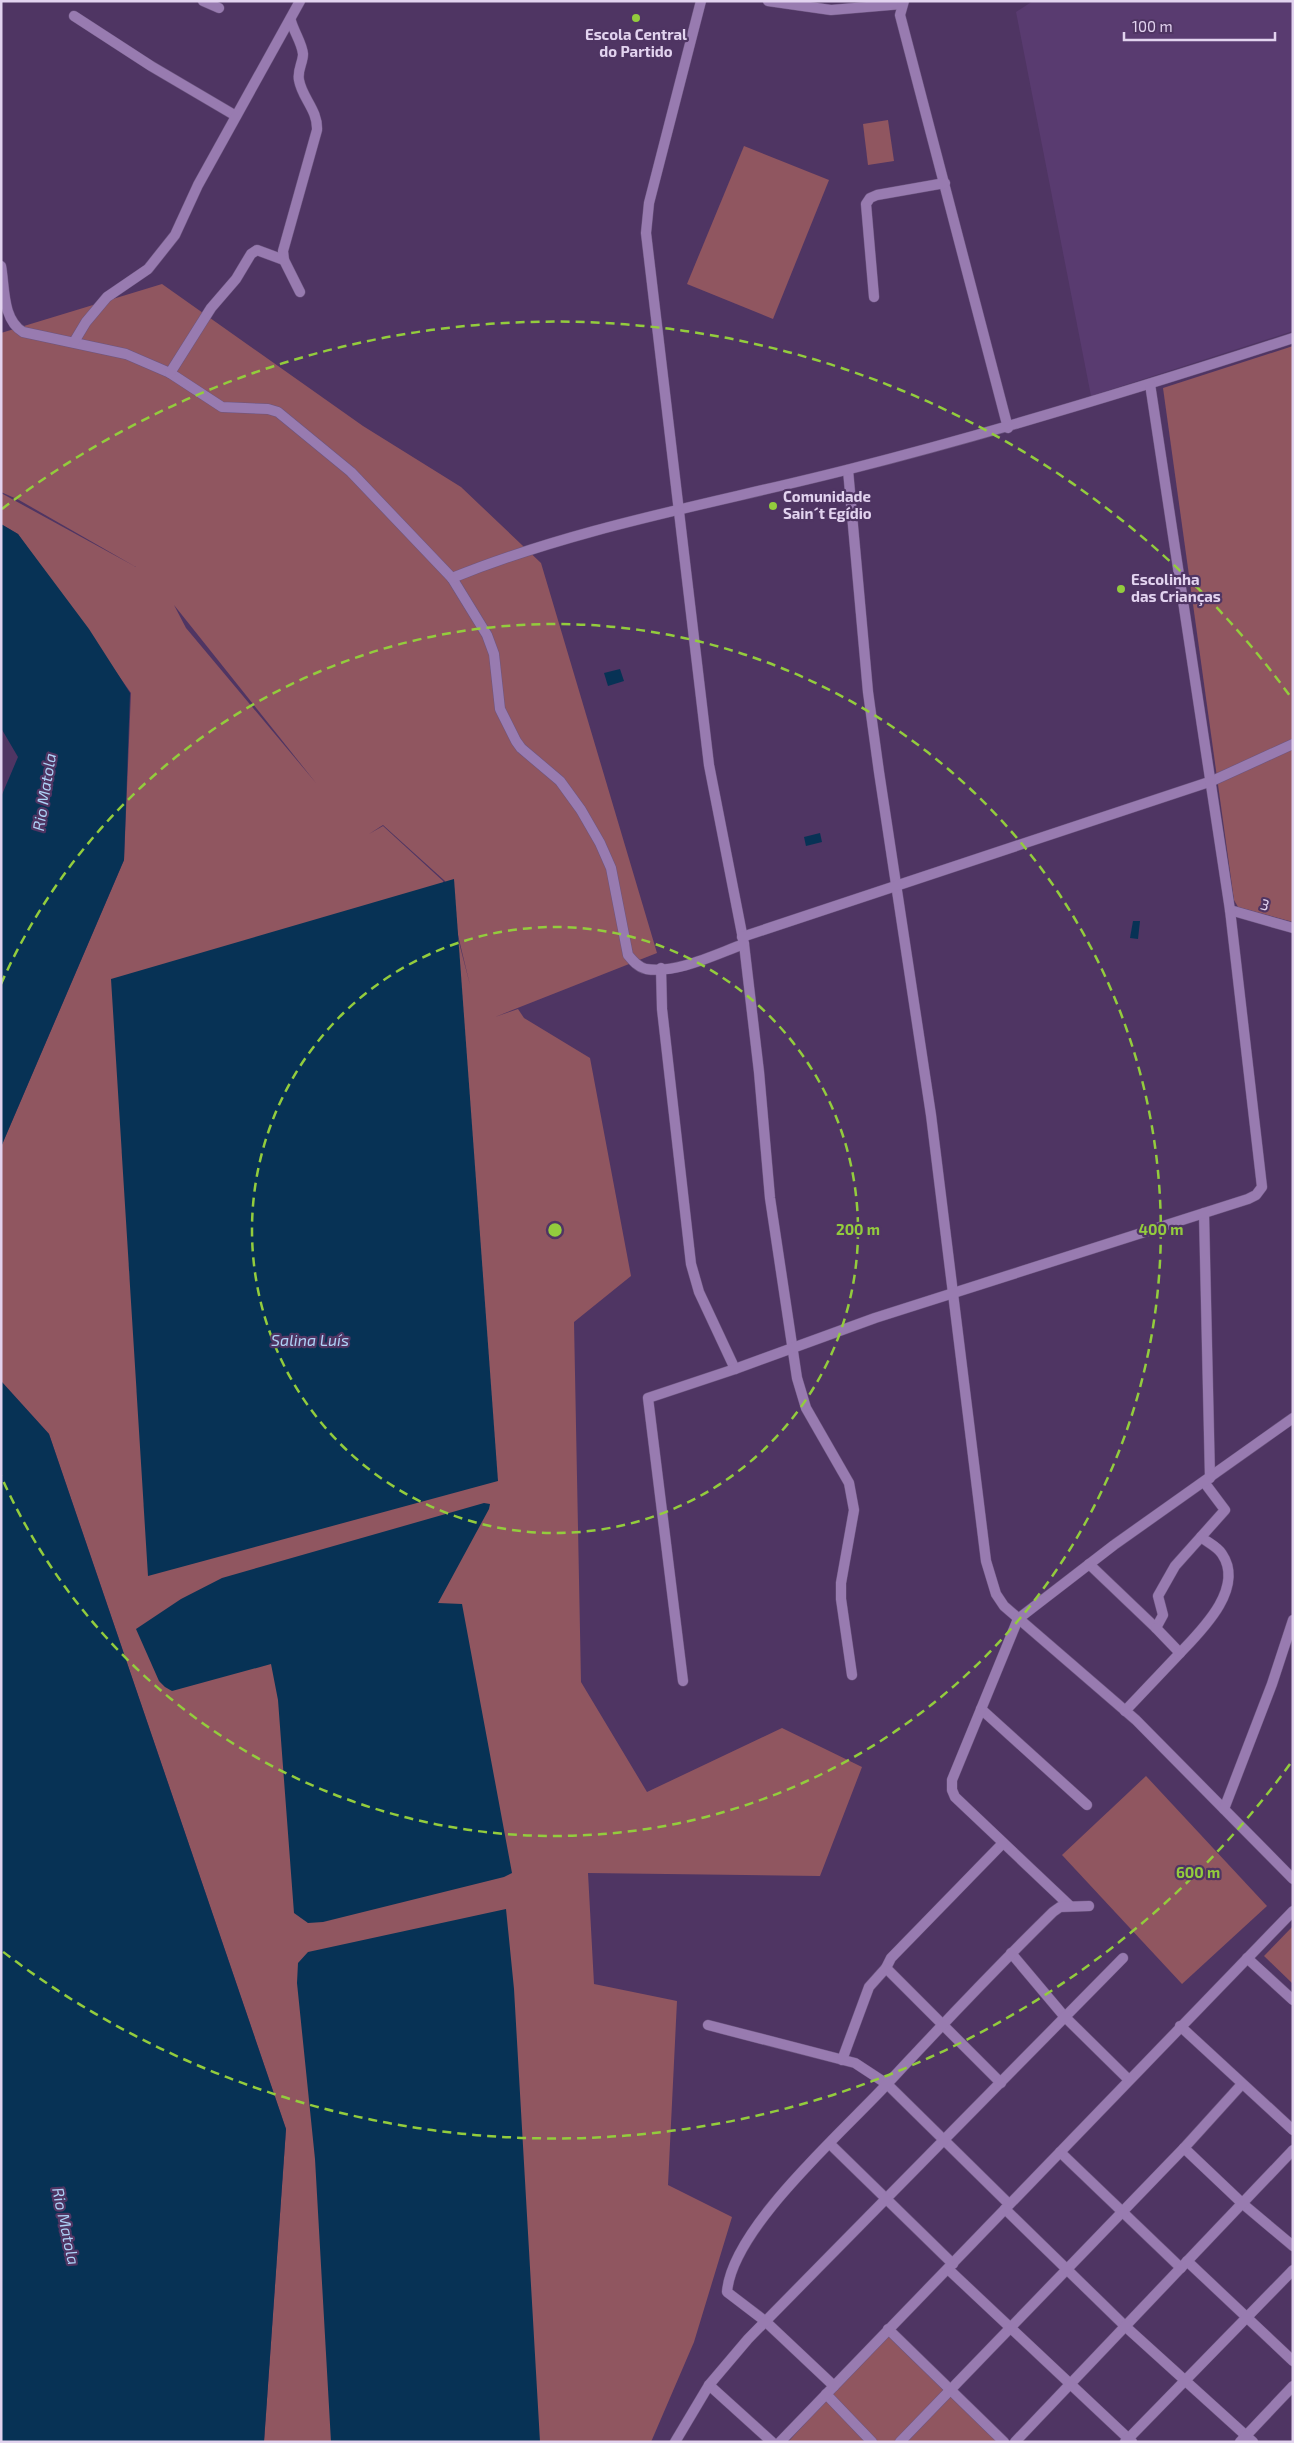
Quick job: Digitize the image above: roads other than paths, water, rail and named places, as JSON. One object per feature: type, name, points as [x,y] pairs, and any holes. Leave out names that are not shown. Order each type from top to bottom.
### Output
[{"type":"street","points":[[203,1],[219,8]]},
{"type":"street","points":[[74,342],[86,322],[107,297],[148,269],[175,234],[198,185],[291,21],[300,1]]},
{"type":"street","points":[[700,1],[646,216],[646,233],[709,765],[743,940],[770,1198],[797,1378],[806,1408],[848,1483],[854,1510],[841,1583],[841,1599],[852,1675]]},
{"type":"street","points":[[768,1],[831,10],[873,3],[903,2],[900,15],[1008,428]]},
{"type":"street","points":[[74,16],[151,66],[236,116]]},
{"type":"street","points":[[291,21],[301,45],[303,56],[298,71],[299,82],[318,121],[285,242],[284,260],[300,292]]},
{"type":"street","points":[[874,297],[866,204],[877,195],[944,183]]},
{"type":"street","points":[[170,373],[211,308],[236,280],[251,254],[257,250],[263,251],[284,260]]},
{"type":"street","points":[[1,266],[9,317],[15,327],[23,332],[126,354],[170,373],[222,407],[268,409],[278,412],[351,472],[452,578],[487,635],[494,654],[500,709],[521,748],[560,781],[581,810],[600,843],[611,868],[621,930],[628,955],[635,964],[646,969],[675,968],[698,961],[743,940],[1212,780],[1293,744]]},
{"type":"street","points":[[452,578],[505,556],[680,509],[848,470],[1008,428],[1293,338]]},
{"type":"street","points":[[683,1681],[648,1398],[735,1369],[875,1318],[1248,1199],[1256,1195],[1262,1187],[1230,910],[1212,780],[1150,384]]},
{"type":"street","points":[[848,470],[868,692],[954,1294],[986,1561],[996,1594],[1004,1606],[1018,1619],[1125,1711],[1293,1879]]},
{"type":"street","name":"3","points":[[1230,910],[1293,928]]},
{"type":"street","points":[[660,968],[662,1009],[691,1264],[699,1292],[735,1369]]},
{"type":"street","points":[[1156,1628],[1163,1615],[1158,1596],[1175,1566],[1225,1510],[1207,1480],[1204,1213]]},
{"type":"street","points":[[1070,1906],[955,1797],[952,1790],[952,1780],[958,1763],[1018,1619],[1089,1564],[1293,1418]]},
{"type":"street","points":[[1125,1711],[1214,1612],[1228,1587],[1229,1574],[1222,1553],[1201,1537]]},
{"type":"street","points":[[1089,1564],[1180,1652]]},
{"type":"street","points":[[1224,1809],[1272,1684],[1293,1620]]},
{"type":"street","points":[[981,1709],[1088,1805]]},
{"type":"street","points":[[842,2060],[868,1987],[886,1968],[890,1958],[1003,1843]]},
{"type":"street","points":[[834,2386],[765,2321],[727,2292],[728,2278],[749,2237],[768,2209],[941,2025],[1053,1912],[1060,1907],[1089,1906]]},
{"type":"street","points":[[780,2442],[1293,1911]]},
{"type":"street","points":[[1011,1953],[1064,2016],[1129,2080]]},
{"type":"street","points":[[675,2442],[709,2385],[765,2321],[944,2139],[1002,2083],[1064,2016],[1123,1958]]},
{"type":"street","points":[[1247,1958],[1293,2000]]},
{"type":"street","points":[[886,1968],[941,2025],[1002,2083]]},
{"type":"street","points":[[708,2025],[842,2060],[863,2067],[887,2084],[944,2139],[1066,2269],[1247,2440],[1293,2386]]},
{"type":"street","points":[[1180,2026],[1293,2130]]},
{"type":"street","points":[[900,2442],[1184,2148],[1242,2084]]},
{"type":"street","points":[[830,2144],[887,2198],[1009,2328],[1128,2441],[1293,2270]]},
{"type":"street","points":[[1184,2148],[1243,2204],[1293,2246]]},
{"type":"street","points":[[1015,2442],[1293,2150]]},
{"type":"street","points":[[1060,2152],[1122,2211],[1248,2318],[1293,2361]]},
{"type":"street","points":[[888,2329],[1004,2442]]},
{"type":"street","points":[[709,2385],[772,2442]]},
{"type":"street","points":[[826,2394],[872,2442]]},
{"type":"water","name":"Rio Matola","points":[[1,524],[18,534],[89,629],[130,693],[124,860],[1,1147],[1,797],[18,757],[1,728]]},
{"type":"water","points":[[620,669],[624,681],[608,686],[604,673]]},
{"type":"water","points":[[820,833],[822,842],[806,846],[804,837]]},
{"type":"water","name":"Salina Luís","points":[[454,879],[498,1481],[148,1576],[111,979]]},
{"type":"water","points":[[1133,921],[1140,921],[1138,939],[1130,938]]},
{"type":"water","name":"Rio Matola","points":[[1,1381],[49,1434],[286,2129],[264,2442],[1,2442]]},
{"type":"water","points":[[484,1503],[490,1504],[489,1509],[438,1603],[462,1604],[512,1873],[504,1877],[323,1922],[308,1923],[294,1913],[278,1700],[271,1664],[172,1691],[159,1681],[136,1629],[181,1599],[222,1578]]},
{"type":"water","points":[[506,1909],[514,1989],[540,2442],[331,2442],[315,2159],[297,1983],[298,1963],[308,1952]]},
{"type":"place","name":"Escola Central do Partido","points":[[636,18]]},
{"type":"place","name":"Comunidade Sain´t Egídio","points":[[773,506]]},
{"type":"place","name":"Escolinha das Crianças","points":[[1121,589]]}]
